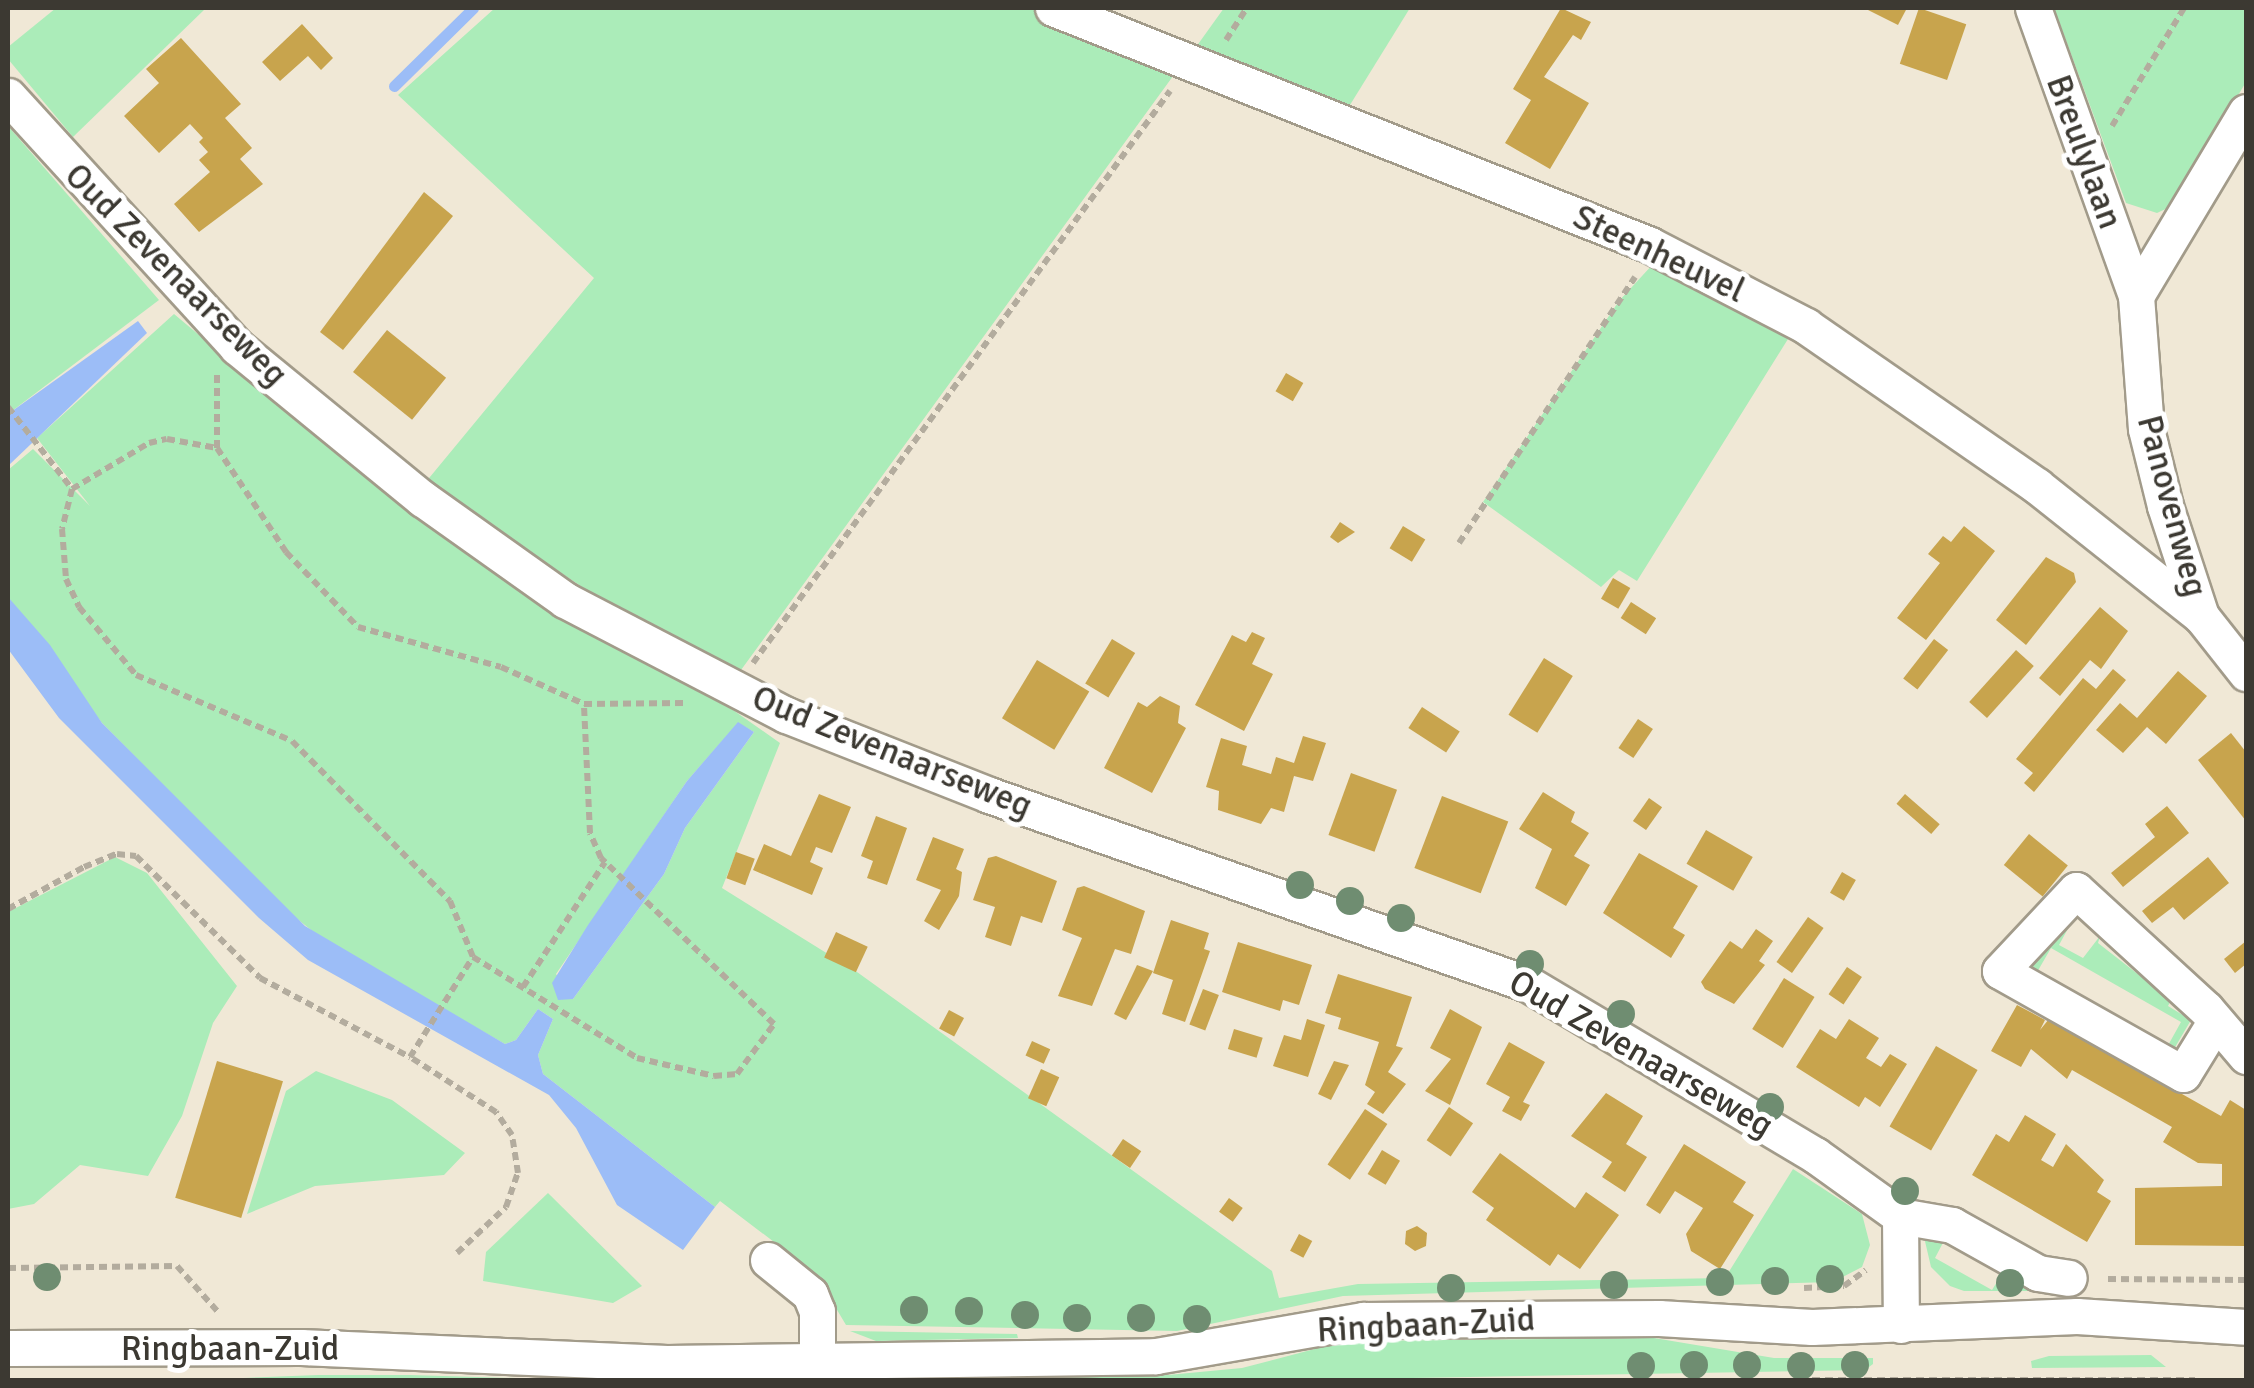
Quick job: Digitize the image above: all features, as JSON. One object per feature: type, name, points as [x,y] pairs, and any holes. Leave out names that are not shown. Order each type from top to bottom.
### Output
[{"type":"street","name":"Steenheuvel","points":[[1053,8],[1656,248],[1806,326],[2037,486],[2201,616]]},
{"type":"street","name":"Breulylaan","points":[[2033,8],[2136,296]]},
{"type":"street","name":"Oud Zevenaarseweg","points":[[8,96],[232,342],[514,567],[734,689],[989,795],[1528,984],[1815,1155],[1900,1216],[1952,1225],[2038,1274],[2069,1278]]},
{"type":"street","points":[[2136,296],[2246,112]]},
{"type":"street","name":"Panovenweg","points":[[2136,296],[2146,428],[2201,616],[2246,674]]},
{"type":"street","points":[[2214,1022],[2183,1074],[2000,970],[2076,890],[2214,1022],[2246,1056]]},
{"type":"street","points":[[1900,1216],[1900,1325]]},
{"type":"street","points":[[768,1260],[810,1294],[817,1310],[817,1360]]},
{"type":"street","name":"Ringbaan-Zuid","points":[[8,1348],[301,1346],[667,1363],[1156,1356],[1363,1320],[1660,1318],[1900,1325],[2077,1316],[2246,1328]]},
{"type":"path","points":[[734,689],[1176,82],[1214,57],[1248,8]]},
{"type":"path","points":[[2088,165],[2184,8]]},
{"type":"path","points":[[1459,543],[1656,248]]},
{"type":"path","points":[[232,342],[218,366],[217,448],[286,552],[358,628],[501,667],[584,704],[698,707]]},
{"type":"path","points":[[8,407],[72,489]]},
{"type":"path","points":[[217,448],[167,439],[149,444],[72,489],[62,528],[66,578],[101,635],[158,689],[292,741],[450,900],[473,957],[638,1058],[714,1076],[737,1074],[774,1024],[606,862],[590,833],[584,704]]},
{"type":"path","points":[[8,910],[84,867],[117,854],[136,856],[260,978],[487,1102],[518,1154],[506,1207],[456,1252]]},
{"type":"path","points":[[523,987],[606,862]]},
{"type":"path","points":[[410,1058],[473,957]]},
{"type":"path","points":[[1796,1288],[1844,1286],[1870,1261]]},
{"type":"path","points":[[8,1268],[176,1266],[224,1317]]},
{"type":"path","points":[[2069,1278],[2246,1280]]},
{"type":"path","points":[[1799,1380],[2194,1380]]},
{"type":"green space","points":[[56,8],[206,8],[73,137],[8,59],[8,47]]},
{"type":"green space","points":[[495,8],[1031,8],[1176,72],[741,670],[620,612],[425,483],[594,278],[398,95]]},
{"type":"green space","points":[[1224,8],[1410,8],[1345,113],[1191,54]]},
{"type":"green space","points":[[2054,8],[2246,8],[2246,82],[2172,206],[2157,213],[2126,203]]},
{"type":"green space","points":[[8,126],[159,300],[8,414]]},
{"type":"green space","points":[[1654,263],[1793,331],[1637,581],[1619,570],[1601,587],[1483,502],[1619,301]]},
{"type":"green space","points":[[174,314],[389,494],[559,617],[733,710],[780,743],[722,888],[857,972],[1272,1271],[1279,1298],[1358,1284],[1725,1278],[1793,1169],[1862,1214],[1870,1245],[1862,1267],[1833,1282],[1343,1296],[1177,1331],[846,1325],[821,1283],[778,1245],[720,1201],[715,1207],[543,1074],[538,1055],[553,1019],[538,1009],[516,1040],[505,1044],[330,945],[286,910],[102,723],[8,597],[8,470],[33,449],[90,506],[37,438]],"holes":[[[738,723],[754,732],[685,828],[664,874],[573,999],[556,974],[687,781]]]},
{"type":"green space","points":[[115,857],[147,873],[237,986],[213,1023],[182,1116],[148,1176],[80,1165],[34,1204],[8,1209],[8,912]]},
{"type":"green space","points":[[2076,914],[2059,945],[2083,958],[2100,936],[2098,943],[2171,1000],[2168,1006],[2191,1020],[2174,1049],[2166,1049],[2181,1022],[2051,948],[2036,974],[2029,969]]},
{"type":"green space","points":[[316,1071],[392,1100],[465,1153],[444,1175],[315,1186],[247,1214],[286,1091]]},
{"type":"green space","points":[[548,1193],[642,1286],[613,1303],[483,1281],[486,1252]]},
{"type":"green space","points":[[1924,1237],[1946,1237],[1935,1258],[1992,1290],[2005,1269],[2037,1291],[1964,1291],[1950,1286],[1931,1267]]},
{"type":"green space","points":[[850,1331],[1017,1334],[1018,1338],[876,1341]]},
{"type":"green space","points":[[1654,1338],[1774,1358],[1873,1358],[1873,1364],[1865,1370],[1298,1380],[775,1380],[1168,1375],[1242,1368],[1345,1341]]},
{"type":"green space","points":[[2151,1355],[2166,1367],[2032,1368],[2031,1361],[2049,1356]]},
{"type":"green space","points":[[410,1375],[582,1380],[192,1380]]},
{"type":"water","points":[[138,321],[147,333],[8,466],[8,414]]},
{"type":"water","points":[[8,597],[50,645],[102,723],[305,926],[505,1044],[516,1040],[538,1009],[553,1019],[538,1055],[543,1074],[715,1207],[683,1250],[617,1205],[576,1128],[549,1095],[308,960],[259,918],[59,718],[8,649]]},
{"type":"water","points":[[738,722],[754,732],[685,828],[664,874],[573,999],[558,1000],[552,983],[588,925],[687,781]]},
{"type":"building","points":[[1561,8],[1591,22],[1581,40],[1573,35],[1544,77],[1589,103],[1550,169],[1505,143],[1531,100],[1513,89]]},
{"type":"building","points":[[1864,8],[1907,8],[1898,25]]},
{"type":"building","points":[[1919,8],[1966,24],[1947,80],[1900,64]]},
{"type":"building","points":[[302,24],[333,58],[321,70],[308,56],[280,81],[262,62]]},
{"type":"building","points":[[181,38],[241,104],[225,118],[252,148],[240,159],[263,184],[199,232],[174,204],[210,172],[199,160],[208,152],[199,142],[203,138],[190,124],[159,153],[124,116],[159,83],[146,69]]},
{"type":"building","points":[[424,192],[453,216],[343,350],[320,332]]},
{"type":"building","points":[[387,330],[446,378],[412,420],[353,372]]},
{"type":"building","points":[[1286,373],[1303,383],[1293,401],[1276,391]]},
{"type":"building","points":[[1340,522],[1355,532],[1338,543],[1330,537]]},
{"type":"building","points":[[1403,526],[1425,539],[1412,562],[1390,548]]},
{"type":"building","points":[[1964,526],[1995,551],[1926,640],[1897,618],[1940,563],[1928,554],[1943,536],[1951,542]]},
{"type":"building","points":[[2046,557],[2074,573],[2076,582],[2026,645],[1996,620]]},
{"type":"building","points":[[1613,578],[1630,588],[1618,609],[1601,599]]},
{"type":"building","points":[[1631,602],[1656,618],[1646,634],[1621,618]]},
{"type":"building","points":[[2100,607],[2128,631],[2101,669],[2090,660],[2060,696],[2039,678]]},
{"type":"building","points":[[1252,632],[1265,638],[1252,664],[1273,674],[1244,731],[1195,705],[1232,635],[1246,642]]},
{"type":"building","points":[[1112,639],[1135,653],[1108,697],[1085,684]]},
{"type":"building","points":[[1934,639],[1948,650],[1917,689],[1903,678]]},
{"type":"building","points":[[2016,650],[2034,666],[1987,718],[1969,702]]},
{"type":"building","points":[[1544,658],[1573,676],[1537,733],[1508,715]]},
{"type":"building","points":[[1037,660],[1089,691],[1054,750],[1002,718]]},
{"type":"building","points":[[2113,669],[2126,680],[2034,792],[2024,783],[2033,773],[2016,759],[2083,678],[2096,689]]},
{"type":"building","points":[[2178,671],[2207,696],[2166,744],[2147,727],[2123,753],[2096,730],[2120,703],[2137,718]]},
{"type":"building","points":[[1160,696],[1180,706],[1178,723],[1186,728],[1152,793],[1104,768],[1138,702],[1147,707]]},
{"type":"building","points":[[1422,707],[1460,732],[1446,752],[1408,728]]},
{"type":"building","points":[[1638,719],[1653,729],[1633,758],[1618,748]]},
{"type":"building","points":[[2231,733],[2246,752],[2246,821],[2198,760]]},
{"type":"building","points":[[1303,736],[1326,743],[1313,781],[1294,776],[1284,812],[1271,808],[1261,824],[1218,810],[1219,791],[1206,787],[1221,738],[1247,746],[1242,765],[1271,774],[1276,757],[1294,763]]},
{"type":"building","points":[[1351,773],[1397,790],[1374,852],[1328,835]]},
{"type":"building","points":[[1543,792],[1575,812],[1571,822],[1589,833],[1574,856],[1590,865],[1566,906],[1535,888],[1552,849],[1519,829]]},
{"type":"building","points":[[819,794],[851,807],[832,853],[816,847],[810,862],[823,868],[812,895],[753,870],[764,844],[791,856]]},
{"type":"building","points":[[1905,794],[1940,824],[1931,834],[1896,804]]},
{"type":"building","points":[[1442,796],[1508,821],[1481,893],[1414,868]]},
{"type":"building","points":[[1649,798],[1662,807],[1646,830],[1633,821]]},
{"type":"building","points":[[2167,806],[2189,833],[2123,887],[2111,873],[2155,837],[2145,824]]},
{"type":"building","points":[[876,816],[907,828],[887,885],[867,878],[873,861],[861,856]]},
{"type":"building","points":[[1706,830],[1753,857],[1733,891],[1686,864]]},
{"type":"building","points":[[2029,834],[2068,865],[2043,897],[2004,865]]},
{"type":"building","points":[[933,837],[964,849],[956,869],[962,872],[959,896],[939,930],[924,921],[941,890],[916,880]]},
{"type":"building","points":[[736,852],[755,859],[745,885],[726,878]]},
{"type":"building","points":[[1639,853],[1698,886],[1673,928],[1685,935],[1671,958],[1603,913]]},
{"type":"building","points":[[996,856],[1057,881],[1042,923],[1021,916],[1011,946],[985,937],[995,907],[973,900],[988,858]]},
{"type":"building","points":[[2208,857],[2229,883],[2184,920],[2173,907],[2152,923],[2142,911]]},
{"type":"building","points":[[1842,872],[1856,880],[1844,901],[1830,893]]},
{"type":"building","points":[[1084,886],[1145,911],[1131,954],[1115,949],[1092,1006],[1058,996],[1082,938],[1062,930],[1077,888]]},
{"type":"building","points":[[1808,917],[1824,928],[1792,973],[1776,962]]},
{"type":"building","points":[[1171,920],[1209,933],[1204,949],[1210,951],[1185,1022],[1162,1014],[1173,980],[1153,973]]},
{"type":"building","points":[[1756,929],[1773,941],[1759,961],[1765,965],[1734,1004],[1705,989],[1701,982],[1730,941],[1742,949]]},
{"type":"building","points":[[836,932],[868,947],[856,972],[824,957]]},
{"type":"building","points":[[2246,941],[2246,964],[2235,973],[2224,959]]},
{"type":"building","points":[[1238,942],[1312,965],[1299,1005],[1283,1000],[1280,1011],[1222,992]]},
{"type":"building","points":[[1137,965],[1153,971],[1126,1020],[1114,1014]]},
{"type":"building","points":[[1847,967],[1862,977],[1843,1004],[1829,994]]},
{"type":"building","points":[[1338,974],[1412,997],[1396,1046],[1403,1048],[1388,1072],[1406,1084],[1383,1114],[1367,1104],[1375,1092],[1365,1085],[1379,1042],[1338,1029],[1341,1018],[1325,1013]]},
{"type":"building","points":[[1784,978],[1815,997],[1783,1048],[1752,1029]]},
{"type":"building","points":[[1203,989],[1219,995],[1205,1031],[1189,1024]]},
{"type":"building","points":[[2017,1005],[2045,1020],[2040,1030],[2049,1019],[2221,1116],[2230,1100],[2246,1110],[2246,1246],[2135,1245],[2135,1188],[2222,1186],[2222,1164],[2198,1163],[2163,1142],[2172,1127],[2072,1070],[2067,1079],[2031,1049],[2021,1067],[1991,1051]]},
{"type":"building","points":[[1450,1009],[1482,1027],[1450,1105],[1425,1091],[1451,1059],[1430,1048]]},
{"type":"building","points":[[949,1010],[964,1018],[954,1037],[939,1029]]},
{"type":"building","points":[[1307,1019],[1325,1025],[1308,1077],[1273,1066],[1284,1035],[1301,1040]]},
{"type":"building","points":[[1849,1019],[1879,1038],[1866,1058],[1881,1067],[1890,1054],[1907,1064],[1880,1107],[1865,1097],[1859,1107],[1796,1067],[1820,1029],[1836,1039]]},
{"type":"building","points":[[1234,1029],[1263,1038],[1257,1058],[1228,1049]]},
{"type":"building","points":[[1032,1041],[1050,1049],[1044,1064],[1025,1056]]},
{"type":"building","points":[[1509,1042],[1545,1062],[1523,1102],[1530,1105],[1521,1121],[1502,1111],[1510,1097],[1486,1084]]},
{"type":"building","points":[[1936,1046],[1978,1070],[1931,1151],[1890,1127]]},
{"type":"building","points":[[217,1061],[283,1081],[241,1218],[175,1198]]},
{"type":"building","points":[[1334,1061],[1349,1065],[1331,1100],[1318,1094]]},
{"type":"building","points":[[1041,1069],[1059,1077],[1046,1106],[1028,1098]]},
{"type":"building","points":[[1606,1093],[1643,1116],[1626,1144],[1647,1157],[1625,1192],[1602,1177],[1612,1162],[1571,1136]]},
{"type":"building","points":[[1449,1107],[1473,1123],[1451,1156],[1427,1140]]},
{"type":"building","points":[[1365,1109],[1387,1124],[1350,1180],[1328,1165]]},
{"type":"building","points":[[2025,1115],[2056,1134],[2041,1160],[2053,1167],[2066,1144],[2104,1180],[2097,1192],[2111,1201],[2087,1242],[1972,1175],[1996,1134],[2009,1142]]},
{"type":"building","points":[[1123,1139],[1141,1151],[1130,1168],[1112,1156]]},
{"type":"building","points":[[1684,1144],[1746,1182],[1733,1202],[1754,1215],[1720,1269],[1691,1251],[1686,1234],[1703,1208],[1675,1191],[1660,1214],[1646,1205]]},
{"type":"building","points":[[1382,1150],[1400,1161],[1386,1185],[1368,1174]]},
{"type":"building","points":[[1500,1153],[1575,1208],[1586,1192],[1619,1215],[1580,1269],[1558,1254],[1550,1266],[1486,1220],[1494,1208],[1472,1192]]},
{"type":"building","points":[[1229,1198],[1243,1208],[1233,1222],[1219,1212]]},
{"type":"building","points":[[1417,1226],[1427,1233],[1426,1246],[1415,1251],[1405,1244],[1406,1231]]},
{"type":"building","points":[[1299,1234],[1312,1241],[1303,1258],[1290,1251]]},
{"type":"waterway","points":[[394,86],[473,8]]}]
